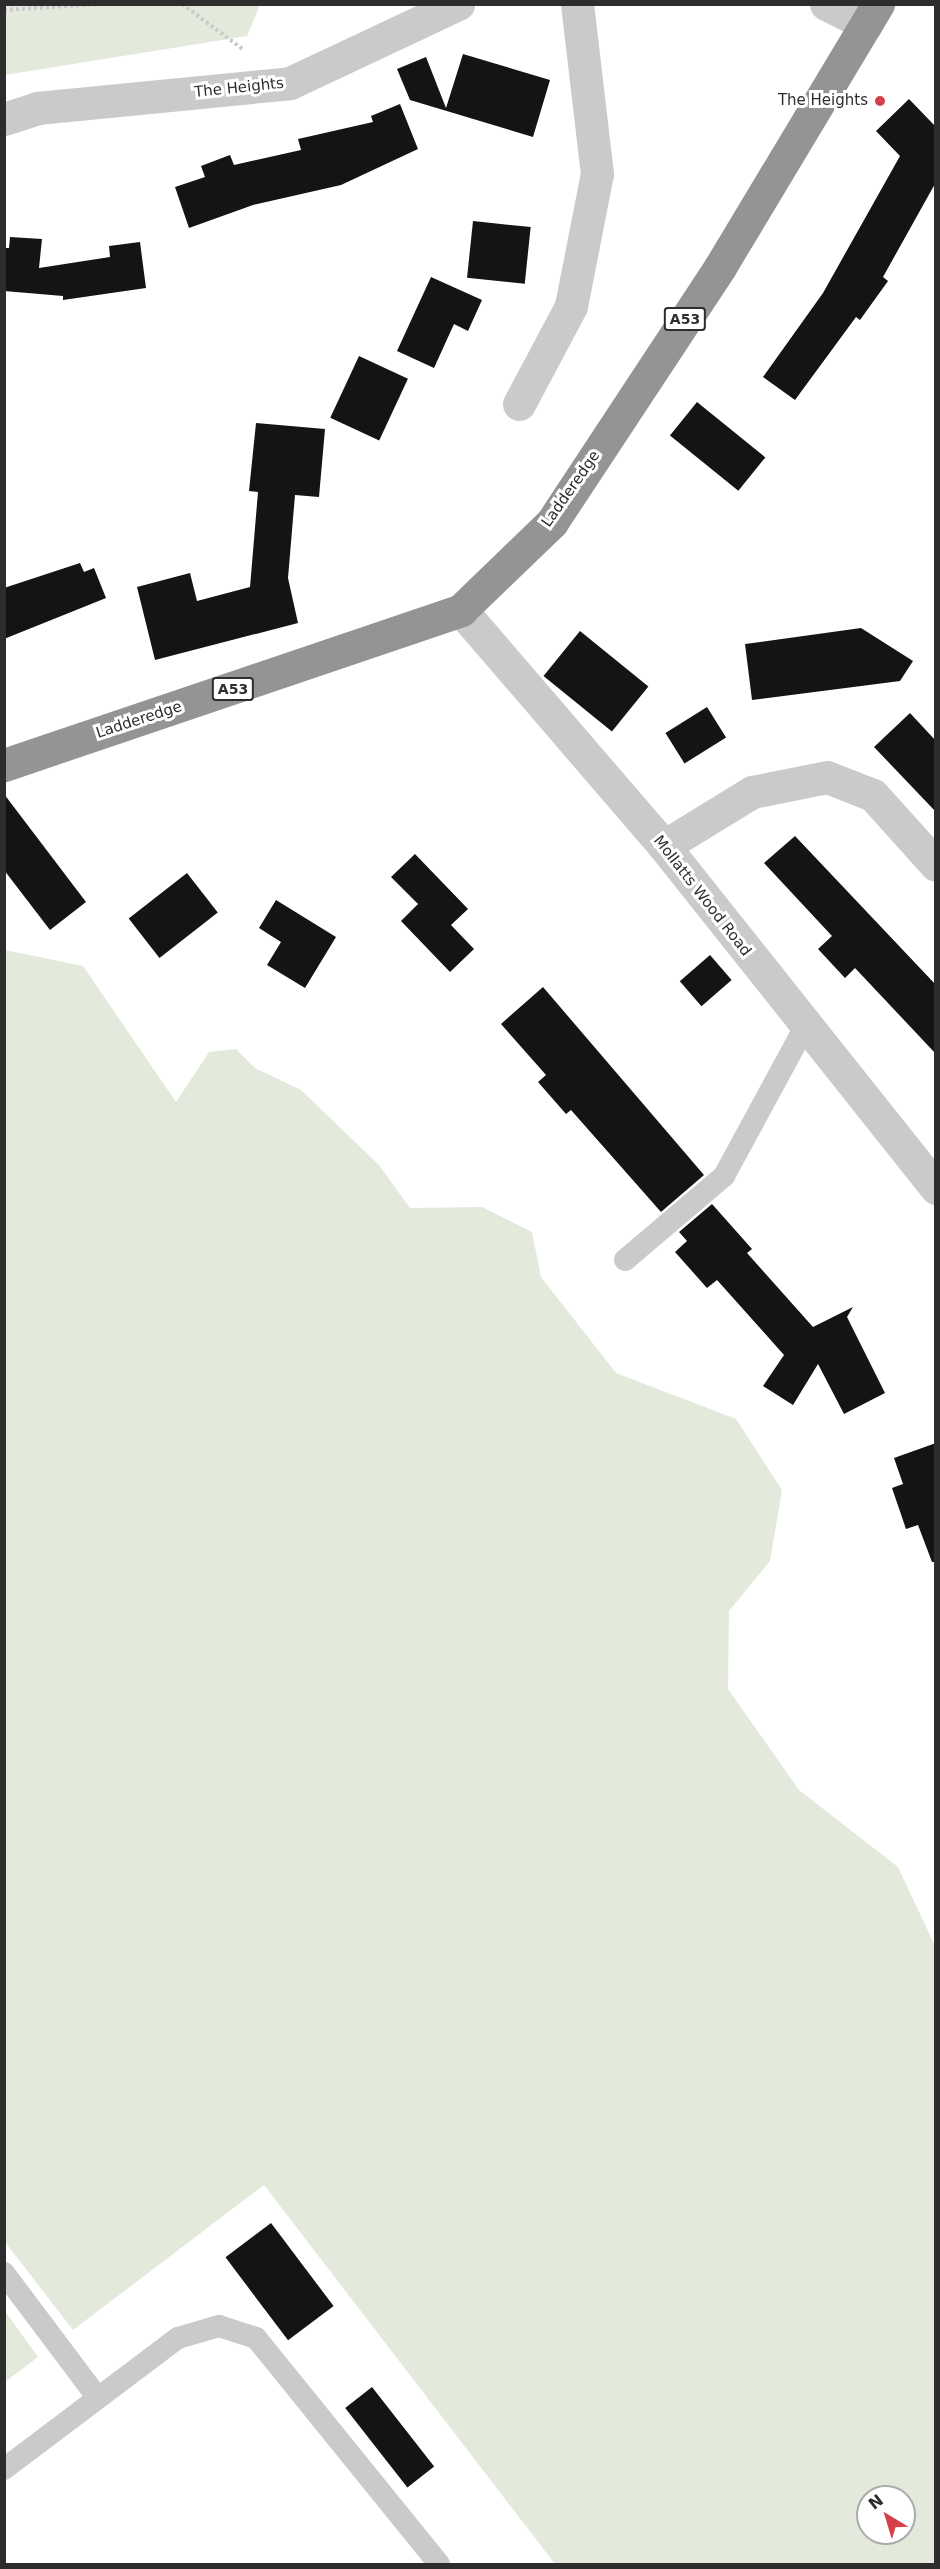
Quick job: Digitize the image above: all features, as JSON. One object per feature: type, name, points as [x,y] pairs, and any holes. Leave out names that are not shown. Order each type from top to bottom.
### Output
[{"type":"highway","name":"Ladderedge","points":[[4,765],[461,610],[552,522],[720,267],[872,14]]},
{"type":"street","name":"The Heights","points":[[4,119],[37,108],[290,83],[458,4]]},
{"type":"street","points":[[519,404],[571,306],[597,174],[578,4]]},
{"type":"street","points":[[826,4],[872,14]]},
{"type":"street","name":"Mollatts Wood Road","points":[[461,610],[664,846],[805,1027],[936,1188]]},
{"type":"street","points":[[664,846],[752,792],[827,777],[873,795],[936,865]]},
{"type":"lane","points":[[625,1260],[724,1176],[805,1027]]},
{"type":"lane","points":[[4,2273],[97,2397]]},
{"type":"lane","points":[[4,2469],[178,2338],[219,2326],[256,2338],[439,2565]]},
{"type":"path","points":[[4,9],[100,4]]},
{"type":"path","points":[[182,4],[290,83]]},
{"type":"shaded area","points":[[5,4],[260,5],[247,36],[5,75]]},
{"type":"shaded area","points":[[5,950],[83,966],[176,1102],[209,1052],[236,1049],[255,1068],[301,1090],[379,1165],[410,1208],[482,1207],[532,1232],[541,1277],[616,1373],[736,1419],[782,1490],[770,1561],[729,1611],[728,1689],[799,1790],[898,1867],[935,1946],[935,2564],[555,2564],[264,2185],[73,2330],[5,2242]]},
{"type":"shaded area","points":[[5,2311],[38,2357],[4,2382]]},
{"type":"building","points":[[463,54],[550,80],[533,137],[410,100],[397,69],[426,57],[446,108]]},
{"type":"building","points":[[909,99],[936,127],[936,182],[883,277],[888,281],[860,320],[856,317],[795,400],[763,377],[823,293],[900,156],[876,131]]},
{"type":"building","points":[[400,104],[418,149],[341,185],[253,205],[189,228],[175,187],[205,177],[201,166],[230,155],[234,165],[301,150],[298,139],[373,122],[371,116]]},
{"type":"building","points":[[473,221],[531,227],[525,284],[467,278]]},
{"type":"building","points":[[10,237],[42,239],[39,268],[110,257],[109,246],[140,242],[146,288],[63,300],[63,296],[4,291],[4,248],[9,248]]},
{"type":"building","points":[[431,277],[482,300],[468,331],[454,324],[434,368],[397,351]]},
{"type":"building","points":[[359,356],[408,379],[379,440],[330,418]]},
{"type":"building","points":[[697,402],[765,457],[738,491],[670,435]]},
{"type":"building","points":[[256,423],[325,429],[319,497],[295,495],[288,578],[298,623],[155,660],[137,587],[190,573],[197,601],[250,587],[258,492],[249,491]]},
{"type":"building","points":[[80,563],[84,572],[94,568],[106,598],[4,639],[4,588]]},
{"type":"building","points":[[861,628],[913,661],[900,681],[752,700],[745,644]]},
{"type":"building","points":[[580,631],[648,686],[612,731],[543,676]]},
{"type":"building","points":[[707,707],[726,738],[685,763],[665,733]]},
{"type":"building","points":[[910,713],[936,741],[936,812],[874,747]]},
{"type":"building","points":[[4,794],[86,902],[50,930],[4,870]]},
{"type":"building","points":[[795,836],[936,985],[936,1054],[855,968],[845,978],[818,949],[832,936],[764,863]]},
{"type":"building","points":[[415,854],[468,909],[451,925],[474,949],[450,972],[401,921],[418,904],[391,877]]},
{"type":"building","points":[[187,873],[218,912],[159,958],[129,919]]},
{"type":"building","points":[[276,900],[336,937],[305,988],[267,965],[281,942],[259,928]]},
{"type":"building","points":[[710,955],[732,980],[701,1006],[680,981]]},
{"type":"building","points":[[543,987],[704,1175],[661,1212],[571,1110],[566,1114],[538,1082],[546,1075],[501,1024]]},
{"type":"building","points":[[712,1204],[752,1249],[747,1253],[813,1327],[853,1307],[847,1317],[885,1393],[844,1414],[818,1364],[793,1405],[763,1386],[784,1355],[717,1280],[707,1288],[675,1252],[687,1241],[679,1232]]},
{"type":"building","points":[[936,1443],[936,1562],[932,1562],[918,1525],[906,1529],[892,1488],[903,1484],[894,1458]]},
{"type":"building","points":[[271,2223],[334,2306],[288,2340],[225,2257]]},
{"type":"building","points":[[372,2387],[434,2467],[407,2488],[345,2408]]},
{"type":"place","name":"The Heights","points":[[880,101]]}]
